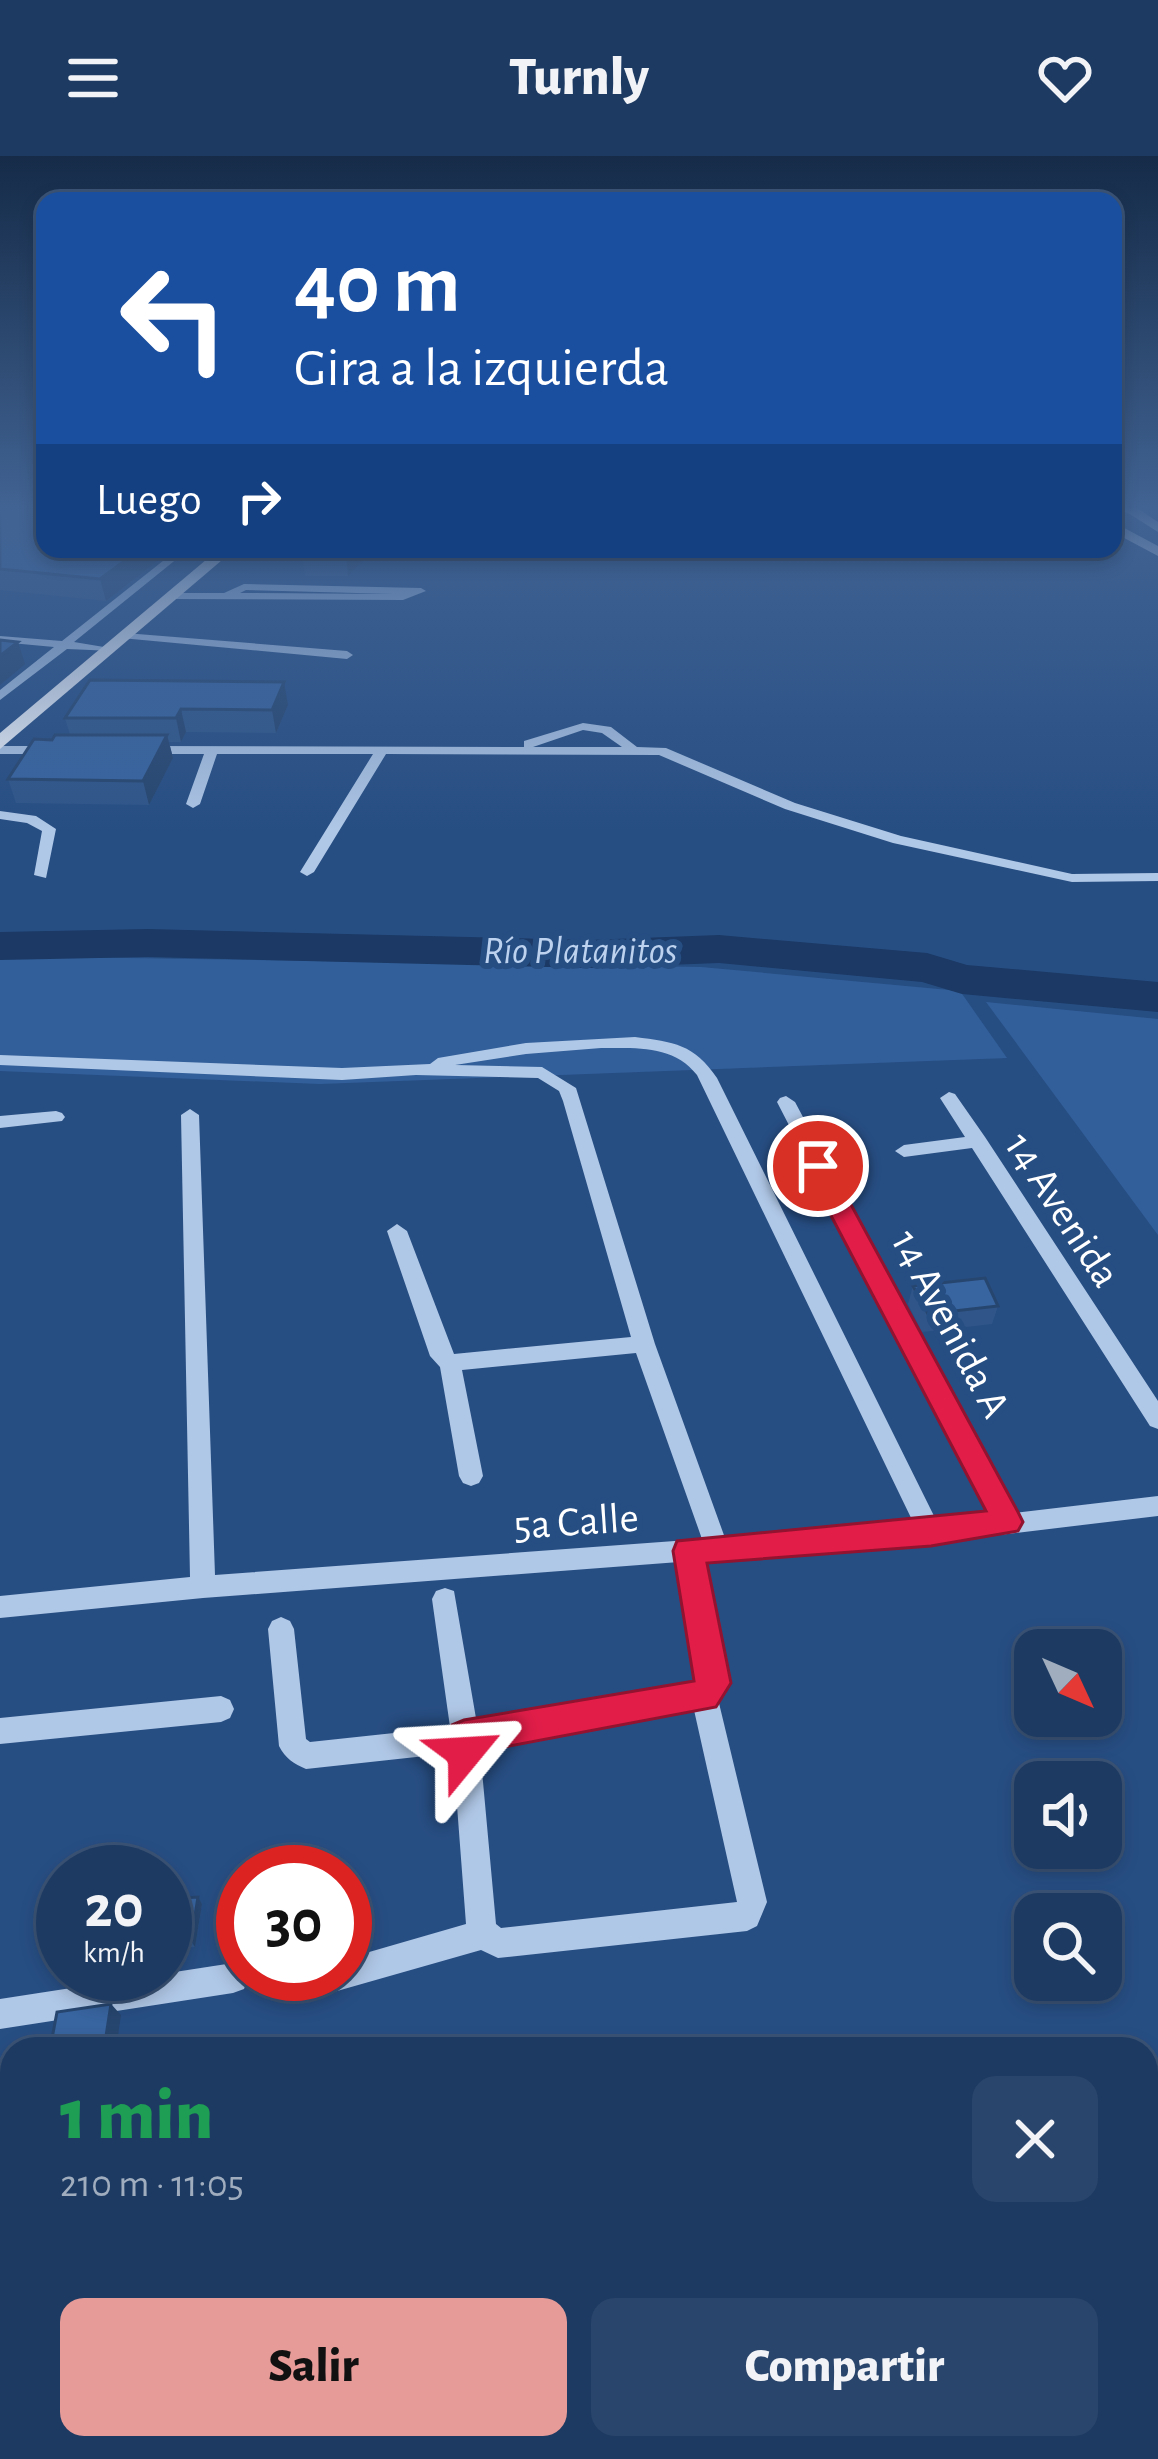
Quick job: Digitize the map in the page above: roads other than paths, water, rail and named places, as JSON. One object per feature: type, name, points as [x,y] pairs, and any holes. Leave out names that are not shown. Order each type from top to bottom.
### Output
[{"type":"main road","points":[[0,746],[151,615]]},
{"type":"street","points":[[0,696],[100,615]]},
{"type":"street","points":[[0,639],[347,655]]},
{"type":"street","points":[[0,746],[77,750]]},
{"type":"street","points":[[307,872],[383,748]]},
{"type":"street","points":[[122,750],[631,748],[678,755],[790,806],[958,855],[1072,878],[1158,877]]},
{"type":"street","points":[[193,805],[212,750]]},
{"type":"street","points":[[0,815],[32,819],[49,830],[41,874]]},
{"type":"street","points":[[416,1069],[483,1052],[568,1043],[665,1046],[687,1053],[719,1096],[898,1474],[931,1532]]},
{"type":"street","points":[[0,1060],[342,1074],[416,1069],[542,1073],[566,1088],[644,1344],[717,1548]]},
{"type":"street","name":"14 Avenida","points":[[949,1098],[1158,1420]]},
{"type":"street","name":"14 Avenida A","points":[[786,1102],[1007,1522]]},
{"type":"street","points":[[190,1115],[203,1587]]},
{"type":"street","points":[[0,1122],[56,1117]]},
{"type":"street","points":[[904,1151],[977,1141]]},
{"type":"street","points":[[397,1232],[442,1356],[450,1363],[471,1477]]},
{"type":"street","points":[[450,1363],[644,1344]]},
{"type":"street","name":"5a Calle","points":[[0,1607],[203,1587],[931,1532],[1158,1506]]},
{"type":"street","points":[[281,1629],[292,1746],[306,1756],[464,1737],[704,1696],[714,1683],[688,1551]]},
{"type":"street","points":[[445,1599],[484,1934]]},
{"type":"street","points":[[372,1967],[484,1934],[498,1943],[747,1916],[752,1902],[704,1696]]},
{"type":"street","points":[[0,1731],[221,1709]]},
{"type":"street","points":[[0,2014],[216,1981]]},
{"type":"waterway","name":"Río Platanitos","points":[[0,946],[148,943],[589,954],[719,949],[927,968],[962,979],[1158,997]]}]
